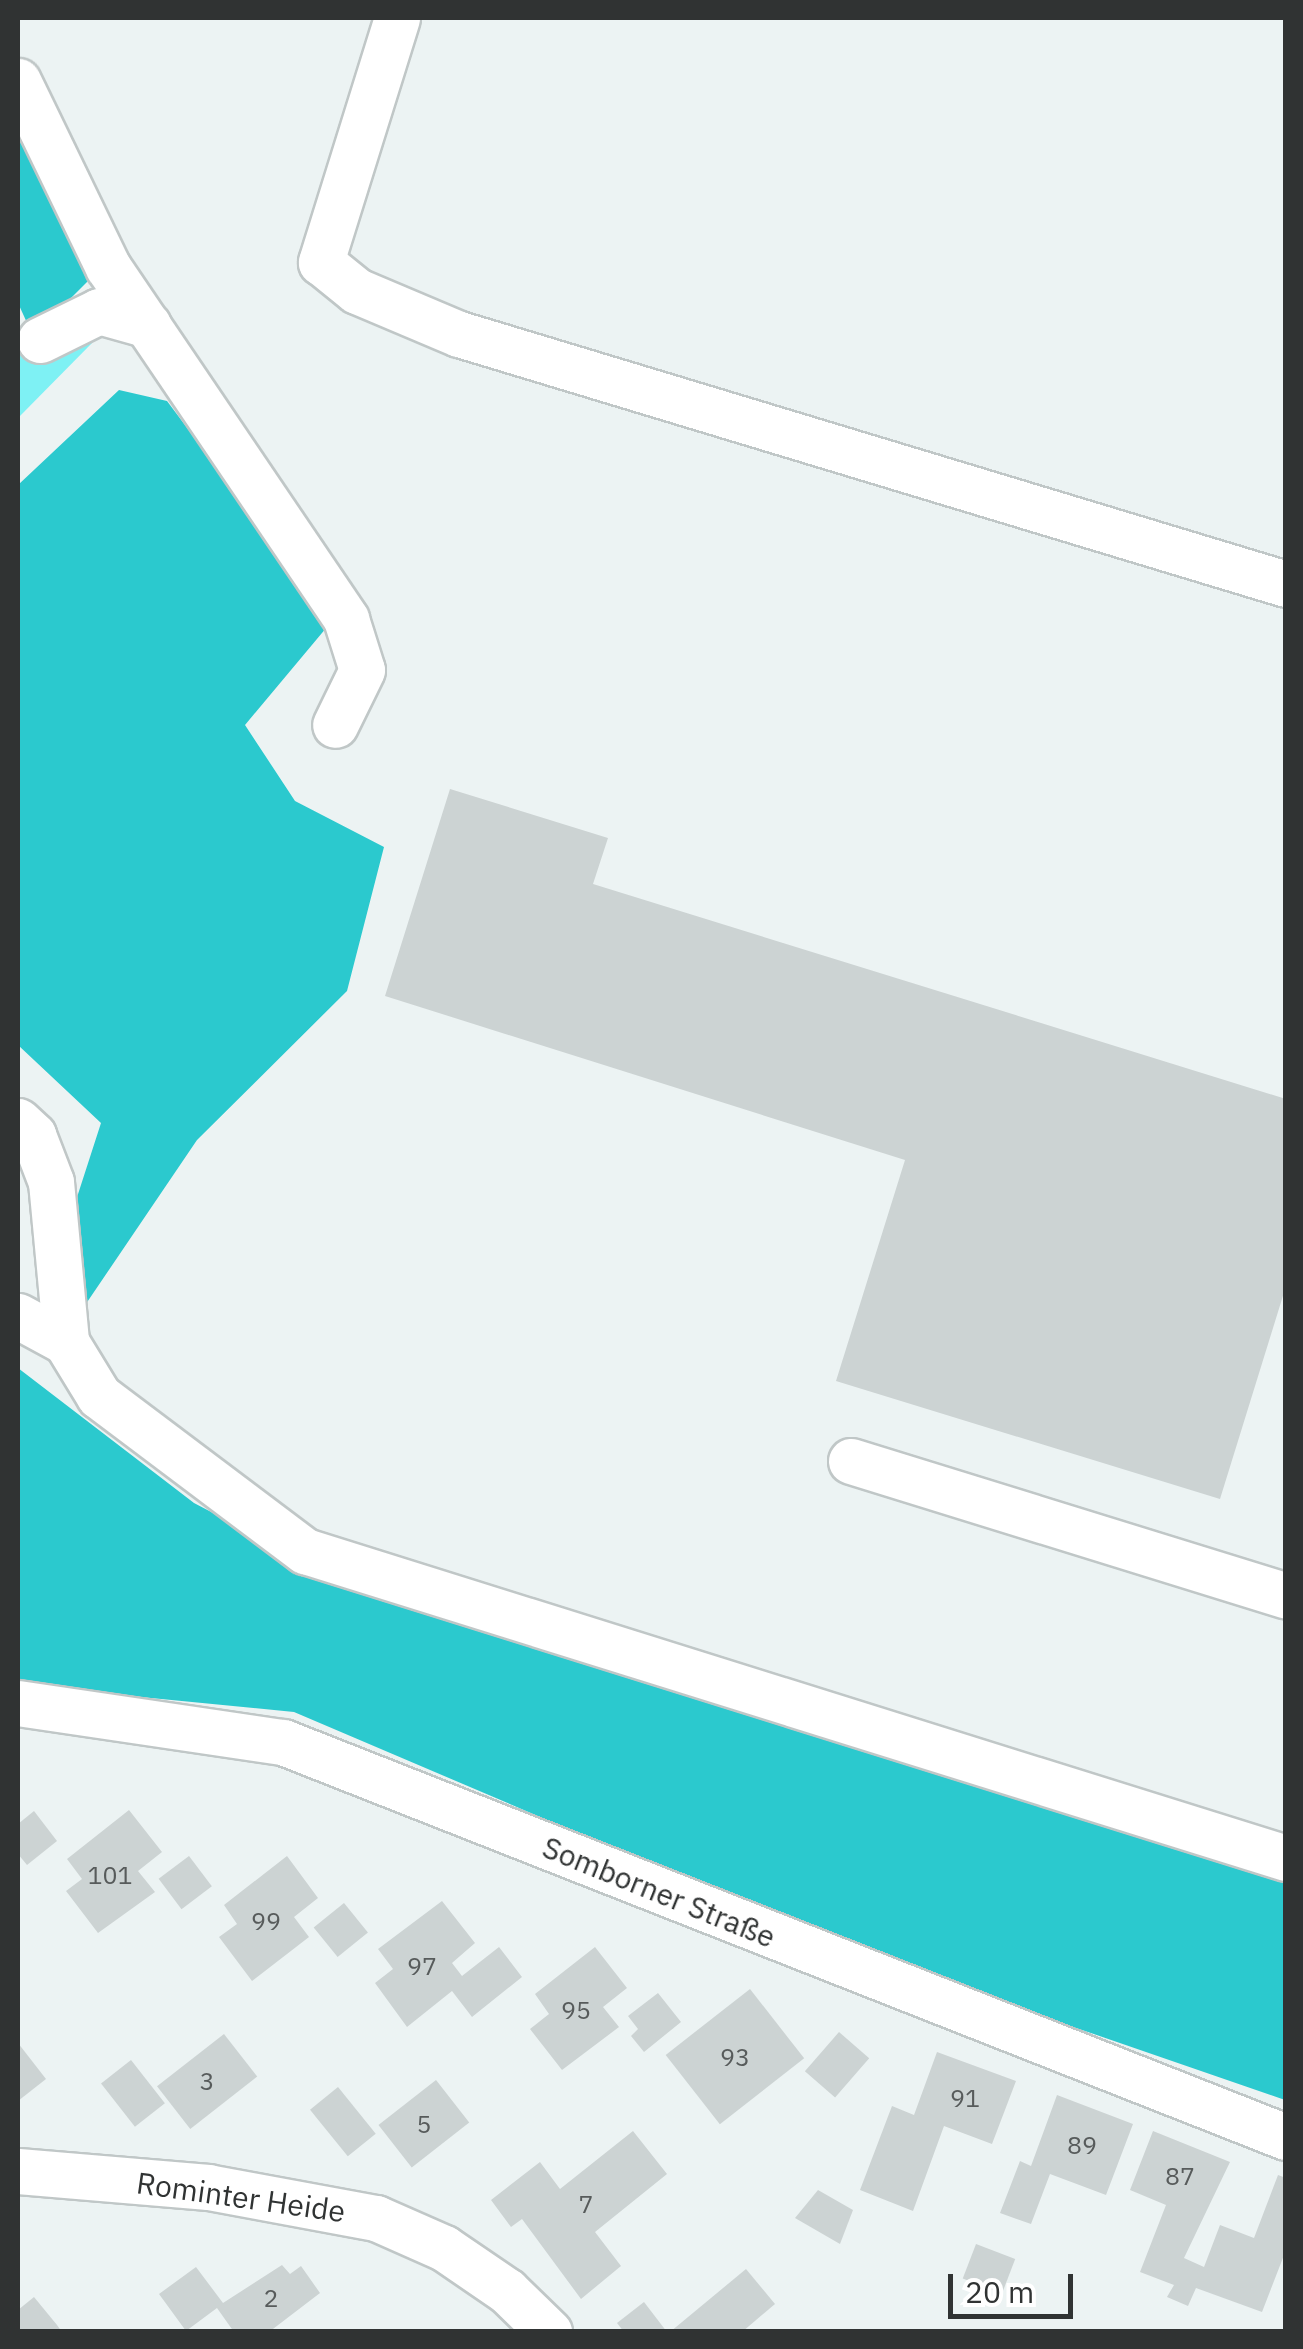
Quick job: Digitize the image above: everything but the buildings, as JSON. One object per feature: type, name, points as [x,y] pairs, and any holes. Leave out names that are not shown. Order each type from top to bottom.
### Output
[{"type":"street","points":[[397,18],[321,262],[357,291],[460,334],[1286,584]]},
{"type":"street","points":[[18,81],[108,267],[346,619],[362,670],[335,725]]},
{"type":"street","points":[[40,340],[98,311],[148,325]]},
{"type":"street","points":[[18,1121],[33,1135],[51,1182],[66,1342],[99,1396],[305,1551],[1286,1858]]},
{"type":"street","points":[[18,1316],[66,1342]]},
{"type":"street","points":[[851,1461],[1286,1596]]},
{"type":"street","name":"Somborner Straße","points":[[18,1703],[283,1742],[1286,2137]]},
{"type":"street","name":"Rominter Heide","points":[[18,2171],[208,2187],[376,2218],[444,2248],[507,2291],[549,2332]]},
{"type":"shaded area","points":[[18,103],[97,272],[33,336],[18,303]]},
{"type":"shaded area","points":[[89,328],[94,341],[18,418],[18,340]]},
{"type":"shaded area","points":[[119,390],[167,401],[332,621],[245,725],[295,801],[384,847],[347,991],[197,1140],[75,1320],[69,1222],[101,1123],[18,1045],[18,485]]},
{"type":"shaded area","points":[[18,1368],[194,1503],[353,1586],[1120,1819],[1285,1881],[1285,2100],[862,1954],[294,1712],[18,1685]]}]
